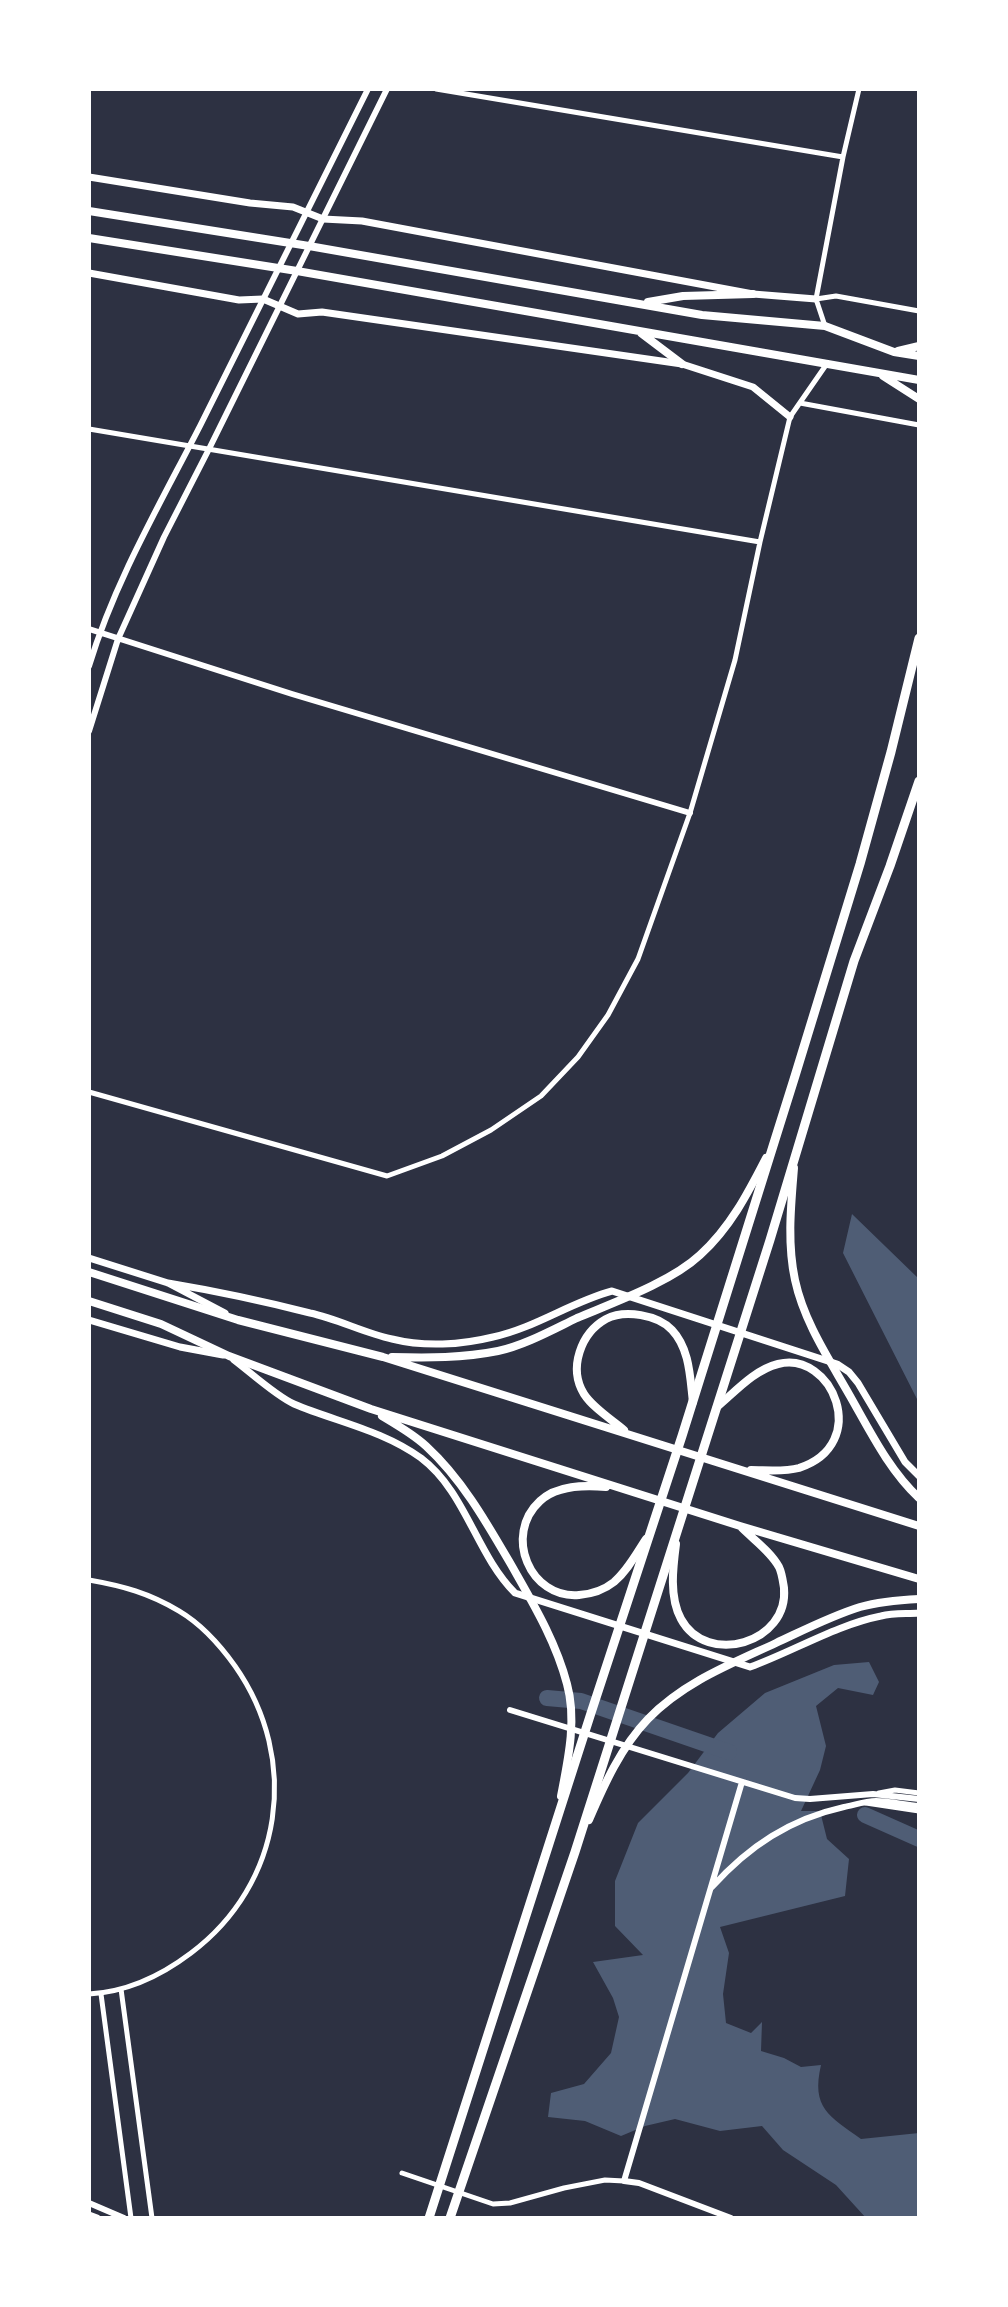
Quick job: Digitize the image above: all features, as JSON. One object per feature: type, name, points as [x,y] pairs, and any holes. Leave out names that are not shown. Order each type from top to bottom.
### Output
[{"type":"highway","points":[[429,2218],[778,1131],[860,864],[904,704],[919,638]]},
{"type":"highway","points":[[450,2218],[575,1852],[717,1408],[854,961],[919,781]]},
{"type":"main road","points":[[89,177],[250,203],[293,207],[323,219],[362,221],[753,294],[816,299]]},
{"type":"main road","points":[[89,211],[309,246],[702,315],[825,326],[894,352],[919,356]]},
{"type":"main road","points":[[89,238],[297,271],[919,380]]},
{"type":"main road","points":[[89,273],[239,300],[263,299],[298,314],[322,312],[682,364],[753,387],[790,417]]},
{"type":"main road","points":[[641,303],[683,296],[753,294]]},
{"type":"main road","points":[[639,331],[682,364]]},
{"type":"main road","points":[[894,352],[919,346]]},
{"type":"main road","points":[[880,374],[919,399]]},
{"type":"main road","points":[[383,1357],[458,1357],[502,1350],[641,1290],[699,1257],[721,1234],[742,1204],[773,1146]]},
{"type":"main road","points":[[795,1155],[790,1220],[795,1279],[811,1325],[892,1468],[919,1498]]},
{"type":"main road","points":[[89,1258],[169,1283],[313,1313],[390,1339],[415,1344],[493,1337],[612,1291],[837,1364],[849,1372],[858,1383],[905,1462],[919,1476]]},
{"type":"main road","points":[[89,1272],[238,1320],[383,1357],[919,1526]]},
{"type":"main road","points":[[169,1283],[238,1320]]},
{"type":"main road","points":[[89,1301],[161,1324],[229,1356],[371,1409],[740,1526],[919,1579]]},
{"type":"main road","points":[[630,1435],[584,1394],[577,1376],[577,1358],[585,1341],[596,1326],[608,1317],[646,1316],[672,1330],[682,1345],[688,1363],[692,1402]]},
{"type":"main road","points":[[89,1320],[180,1347],[229,1356],[291,1403],[380,1434],[422,1459],[449,1487],[492,1562],[515,1593],[750,1667],[782,1656],[848,1626],[882,1615],[919,1613]]},
{"type":"main road","points":[[717,1408],[759,1371],[791,1362],[823,1377],[837,1404],[837,1433],[822,1456],[797,1469],[741,1469]]},
{"type":"main road","points":[[371,1409],[426,1446],[460,1483],[485,1520],[550,1634],[568,1686],[572,1726],[568,1762],[553,1836]]},
{"type":"main road","points":[[619,1488],[582,1485],[551,1494],[541,1500],[533,1510],[524,1524],[523,1555],[542,1585],[567,1596],[599,1591],[629,1566],[652,1529]]},
{"type":"main road","points":[[678,1529],[673,1571],[681,1619],[695,1634],[708,1642],[725,1646],[755,1639],[767,1632],[780,1613],[785,1597],[780,1568],[740,1526]]},
{"type":"main road","points":[[575,1852],[603,1787],[623,1752],[646,1721],[667,1701],[696,1680],[817,1624],[862,1607],[919,1599]]},
{"type":"main road","points":[[89,2215],[97,2218]]},
{"type":"street","points":[[89,666],[99,632],[163,494],[190,446],[368,89]]},
{"type":"street","points":[[89,732],[118,639],[164,537],[387,89]]},
{"type":"street","points":[[436,89],[843,157]]},
{"type":"street","points":[[825,326],[816,299],[859,89]]},
{"type":"street","points":[[816,299],[836,296],[919,311]]},
{"type":"street","points":[[89,1092],[387,1176],[442,1156],[491,1130],[541,1096],[586,1047],[608,1015],[638,959],[690,813],[735,660],[790,417],[826,365]]},
{"type":"street","points":[[800,403],[919,425]]},
{"type":"street","points":[[89,429],[760,542]]},
{"type":"street","points":[[89,629],[292,694],[690,813]]},
{"type":"street","points":[[89,1580],[132,1588],[180,1611],[221,1646],[251,1690],[256,1702],[270,1740],[276,1793],[267,1846],[257,1870],[246,1895],[213,1937],[171,1969],[121,1989],[89,1994]]},
{"type":"street","points":[[510,1710],[794,1798],[873,1794],[895,1790],[919,1793]]},
{"type":"street","points":[[624,2182],[742,1782]]},
{"type":"street","points":[[873,1794],[919,1799]]},
{"type":"street","points":[[710,1890],[733,1863],[759,1843],[800,1821],[835,1809],[873,1801],[919,1808]]},
{"type":"street","points":[[121,1989],[152,2218]]},
{"type":"street","points":[[101,1994],[131,2218]]},
{"type":"street","points":[[402,2173],[493,2204],[510,2203],[605,2180],[639,2183],[732,2218]]},
{"type":"street","points":[[89,2203],[124,2218]]},
{"type":"water","points":[[852,1214],[919,1279],[919,1403],[843,1253]]},
{"type":"water","points":[[869,1662],[879,1682],[873,1695],[838,1688],[816,1706],[826,1746],[820,1770],[801,1811],[820,1811],[827,1839],[849,1859],[845,1896],[720,1927],[729,1953],[723,1994],[726,2023],[751,2033],[762,2022],[761,2051],[801,2067],[821,2065],[819,2091],[825,2110],[861,2139],[919,2133],[919,2218],[866,2218],[836,2185],[783,2150],[762,2126],[720,2131],[675,2119],[645,2126],[621,2136],[585,2121],[548,2117],[551,2093],[584,2084],[611,2053],[619,2017],[613,1998],[593,1962],[643,1955],[615,1926],[615,1881],[638,1823],[688,1773],[718,1733],[765,1693],[834,1665]]},
{"type":"waterway","points":[[547,1698],[581,1701],[729,1752]]},
{"type":"waterway","points":[[865,1815],[919,1839]]}]
